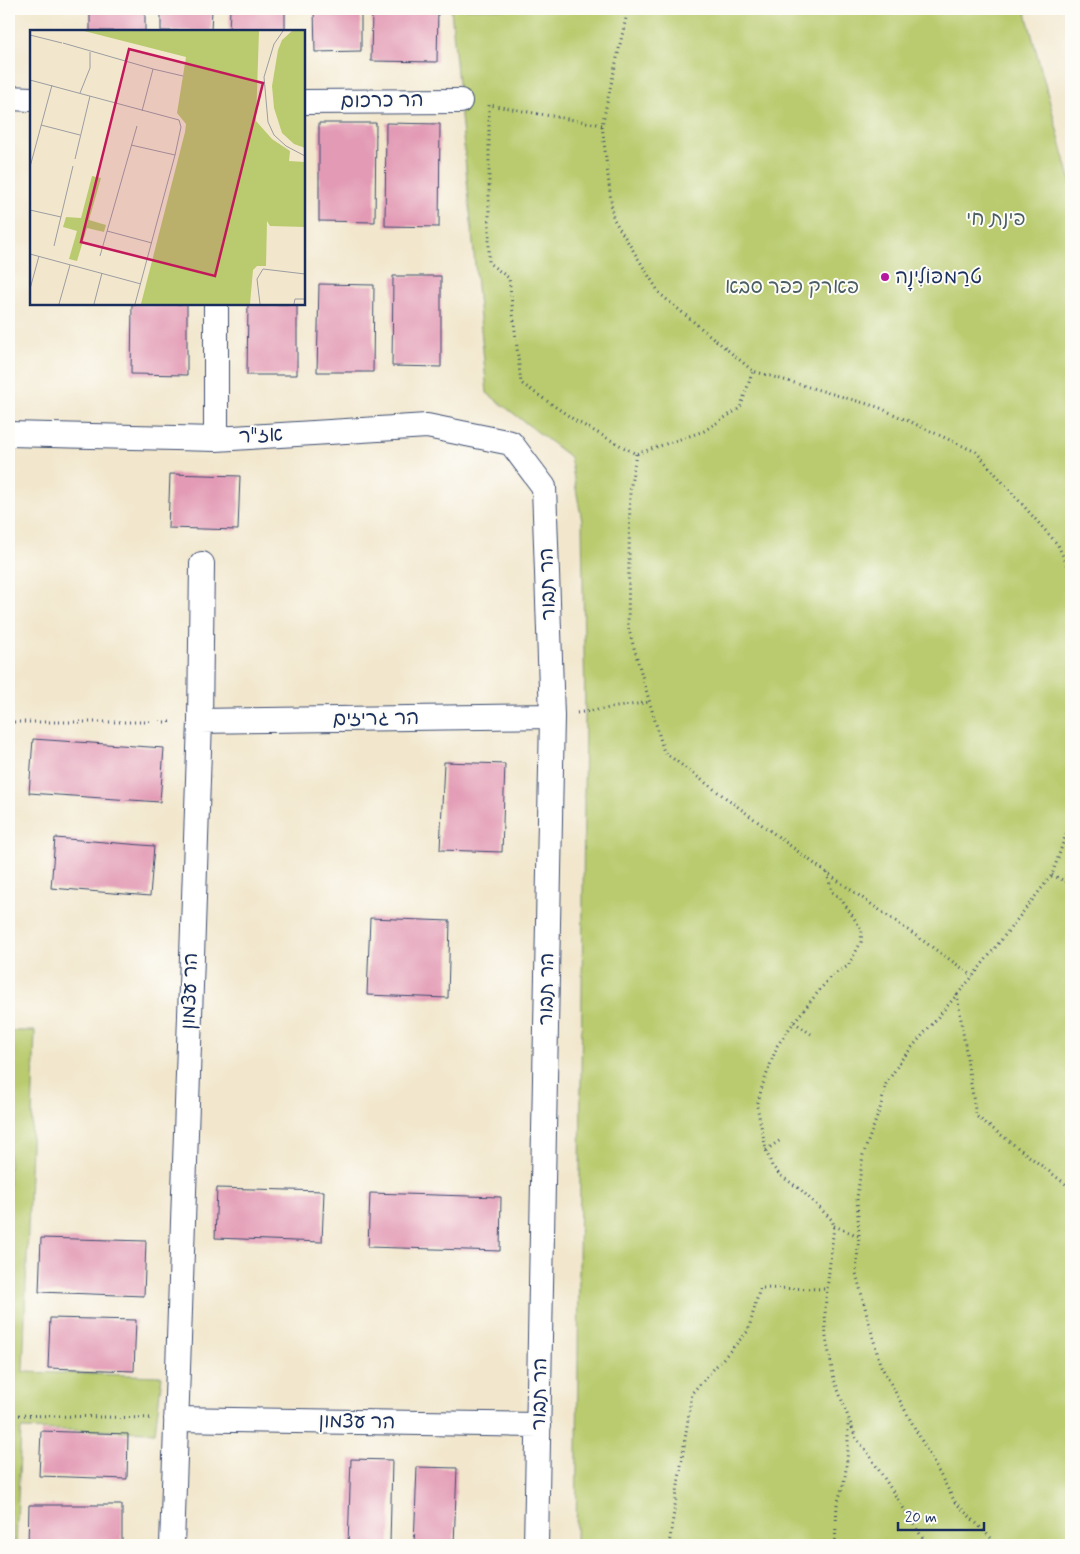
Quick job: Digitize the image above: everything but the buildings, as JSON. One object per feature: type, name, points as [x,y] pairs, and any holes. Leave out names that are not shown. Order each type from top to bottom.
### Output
[{"type":"street","points":[[9,98],[30,99]]},
{"type":"street","name":"הר כרכום","points":[[305,102],[460,101]]},
{"type":"street","points":[[216,305],[216,439]]},
{"type":"street","name":"אז\"ר","points":[[9,434],[216,439],[427,426],[511,443]]},
{"type":"street","name":"הר תבור","points":[[511,443],[544,487],[552,716],[536,1545]]},
{"type":"street","name":"הר עצמון","points":[[172,1545],[200,721],[202,564]]},
{"type":"street","name":"הר גריזים","points":[[200,721],[552,716]]},
{"type":"street","name":"הר עצמון","points":[[176,1419],[539,1425]]},
{"type":"path","points":[[628,9],[602,125],[613,218],[660,294],[753,371],[878,407],[976,452],[1058,545],[1071,574]]},
{"type":"path","points":[[602,125],[489,105],[489,263],[510,278],[521,383],[576,421],[636,454],[704,431],[740,408],[753,371]]},
{"type":"path","points":[[636,454],[630,491],[628,627],[664,752],[827,873],[973,976]]},
{"type":"path","points":[[552,716],[650,702]]},
{"type":"path","points":[[9,722],[200,721]]},
{"type":"path","points":[[998,1545],[955,1502],[880,1364],[856,1273],[859,1236],[857,1198],[863,1155],[880,1109],[886,1084],[902,1059],[973,976],[1052,875],[1071,820]]},
{"type":"path","points":[[827,873],[832,892],[841,899],[862,930],[862,942],[848,966],[831,976],[777,1046],[757,1106],[766,1150],[772,1166],[832,1220],[834,1226],[825,1308],[826,1338],[834,1379],[856,1438],[868,1453],[928,1545]]},
{"type":"path","points":[[1052,875],[1071,884]]},
{"type":"path","points":[[957,994],[976,1116],[1071,1188]]},
{"type":"path","points":[[794,1022],[811,1034]]},
{"type":"path","points":[[766,1150],[782,1139]]},
{"type":"path","points":[[834,1226],[859,1236]]},
{"type":"path","points":[[668,1545],[692,1393],[748,1331],[760,1288],[827,1289]]},
{"type":"path","points":[[9,1415],[176,1419]]},
{"type":"path","points":[[835,1545],[837,1506],[844,1478],[848,1449],[848,1418]]},
{"type":"green space","name":"פארק כפר סבא","points":[[451,9],[1025,9],[1071,182],[1071,1545],[576,1545],[585,712],[582,521],[570,457],[487,393]]},
{"type":"green space","points":[[9,1031],[35,1031],[23,1372],[162,1376],[155,1432],[21,1429],[16,1545],[9,1545]]},
{"type":"place","name":"טרַמפּוֹלִינָה","points":[[885,277]]},
{"type":"park label","name":"פינת חי","points":[[996,219]]}]
